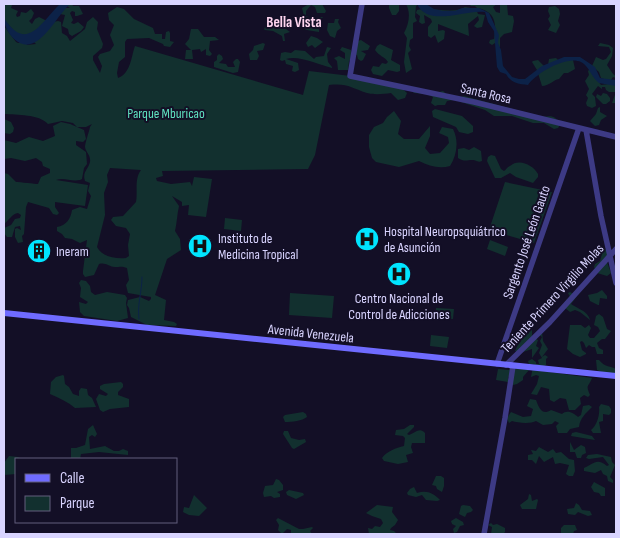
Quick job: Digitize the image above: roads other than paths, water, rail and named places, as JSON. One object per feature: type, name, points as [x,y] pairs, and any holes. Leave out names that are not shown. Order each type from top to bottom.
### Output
[{"type":"main road","name":"Avenida Venezuela","points":[[4,313],[616,376]]},
{"type":"street","name":"Santa Rosa","points":[[362,4],[350,76],[474,102],[616,137]]},
{"type":"street","name":"Sargento José León Gauto","points":[[497,364],[579,128]]},
{"type":"street","points":[[586,130],[600,216],[616,283]]},
{"type":"street","name":"Teniente Primero Virgilio Molas","points":[[510,365],[616,249]]},
{"type":"street","points":[[484,534],[505,418],[510,365]]},
{"type":"water","points":[[60,4],[70,4],[38,41],[22,44],[14,39],[7,29],[4,18],[12,28],[20,33],[27,34],[34,31]]},
{"type":"water","points":[[417,4],[426,4],[434,9],[443,11],[479,8],[489,13],[499,35],[498,43],[503,66],[512,77],[525,79],[542,66],[564,57],[580,57],[595,67],[600,78],[616,80],[616,86],[599,83],[584,64],[575,60],[552,66],[538,75],[528,85],[515,83],[506,74],[500,72],[497,67],[494,31],[488,22],[485,12],[438,16],[422,11]]},
{"type":"waterway","points":[[491,19],[495,29]]},
{"type":"waterway","points":[[139,319],[142,277]]},
{"type":"place","name":"Hospital Neuropsquiátrico de Asunción","points":[[367,239]]},
{"type":"place","name":"Instituto de Medicina Tropical","points":[[200,246]]},
{"type":"place","name":"Ineram","points":[[39,251]]},
{"type":"place","name":"Centro Nacional de Control de Adicciones","points":[[399,274]]},
{"type":"district","name":"Bella Vista","points":[[294,22]]},
{"type":"park label","name":"Parque Mburicao","points":[[166,113]]}]
